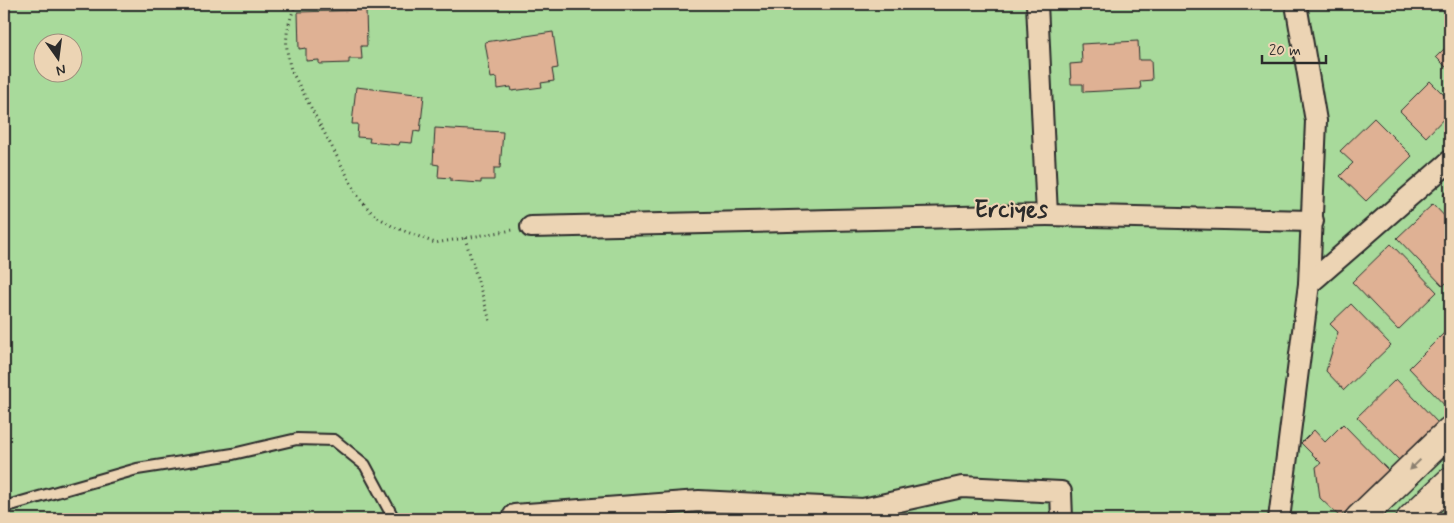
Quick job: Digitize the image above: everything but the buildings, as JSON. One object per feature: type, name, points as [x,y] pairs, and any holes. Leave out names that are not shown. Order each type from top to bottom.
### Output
[{"type":"main road","points":[[1359,519],[1450,431]]},
{"type":"main road","points":[[1411,519],[1450,482]]},
{"type":"street","points":[[1037,4],[1046,215]]},
{"type":"street","points":[[1280,519],[1309,284],[1313,221],[1316,121],[1296,4]]},
{"type":"street","points":[[1309,284],[1450,161]]},
{"type":"street","points":[[531,227],[1046,215],[1313,221]]},
{"type":"street","points":[[514,515],[668,511],[700,500],[863,509],[962,487],[1061,492],[1062,519]]},
{"type":"lane","points":[[4,507],[137,468],[233,454],[297,439],[334,440],[365,465],[394,519]]},
{"type":"path","points":[[296,4],[287,26],[285,48],[291,70],[359,198],[373,214],[392,226],[435,243],[531,227]]},
{"type":"path","points":[[465,238],[492,324]]},
{"type":"green space","points":[[4,4],[1450,4],[1450,519],[4,519]]},
{"type":"district","name":"Erciyes","points":[[1011,209]]}]
